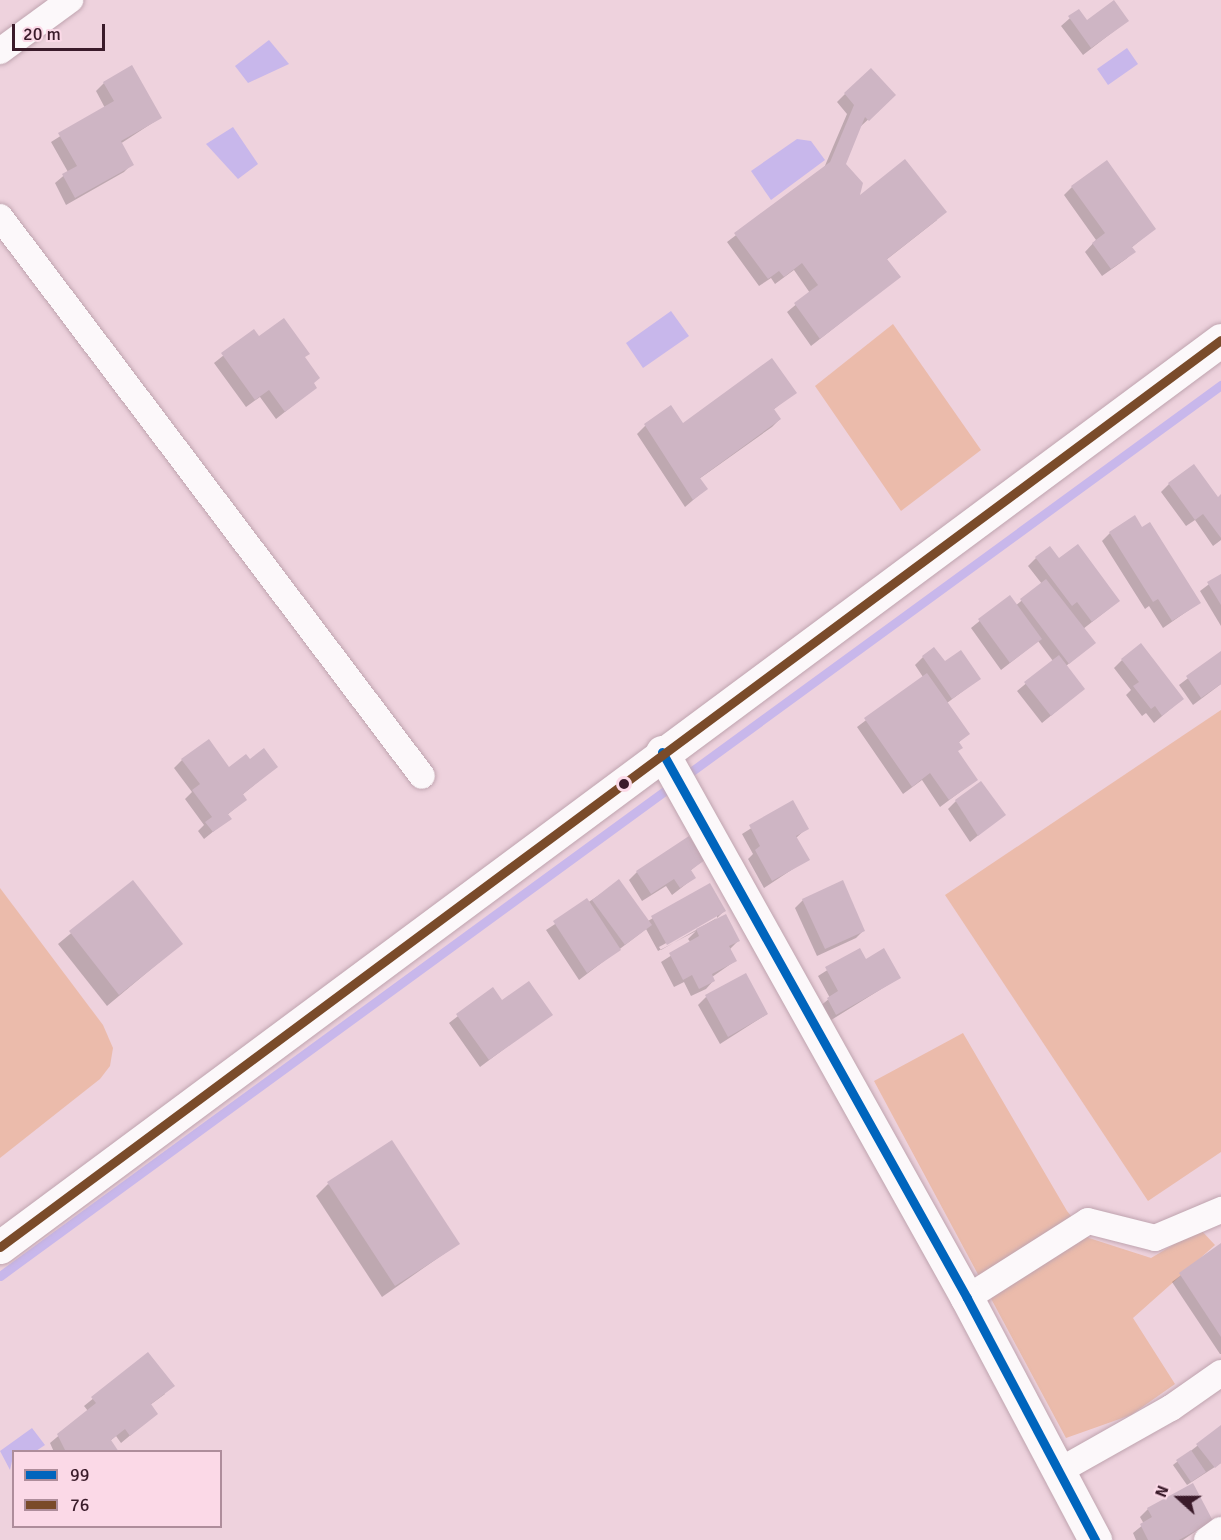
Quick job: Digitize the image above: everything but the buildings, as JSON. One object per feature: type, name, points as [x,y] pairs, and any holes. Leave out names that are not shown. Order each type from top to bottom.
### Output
[{"type":"main road","points":[[0,1247],[669,761],[1221,340]]},
{"type":"main road","points":[[669,761],[967,1298],[1095,1540]]},
{"type":"street","points":[[0,51],[70,0]]},
{"type":"street","points":[[0,218],[422,776]]},
{"type":"street","points":[[967,1298],[1089,1221],[1155,1238],[1221,1210]]},
{"type":"street","points":[[1059,1471],[1172,1408],[1221,1373]]},
{"type":"street","points":[[1207,1540],[1221,1530]]},
{"type":"shaded area","points":[[269,40],[289,64],[248,83],[235,66]]},
{"type":"shaded area","points":[[1127,48],[1138,64],[1108,85],[1097,69]]},
{"type":"shaded area","points":[[233,127],[258,164],[238,179],[206,144]]},
{"type":"shaded area","points":[[797,139],[811,141],[825,160],[771,200],[751,171]]},
{"type":"shaded area","points":[[671,311],[689,336],[643,368],[626,343]]},
{"type":"shaded area","points":[[893,324],[981,450],[901,511],[815,386]]},
{"type":"shaded area","points":[[1221,710],[1221,1152],[1148,1201],[945,895]]},
{"type":"shaded area","points":[[0,888],[103,1025],[113,1048],[110,1066],[100,1079],[0,1158]]},
{"type":"shaded area","points":[[963,1033],[1067,1211],[1089,1238],[1151,1258],[1200,1229],[1215,1245],[1133,1318],[1175,1384],[1131,1415],[1066,1438],[874,1081]]},
{"type":"shaded area","points":[[32,1428],[45,1445],[38,1450],[12,1450],[10,1470],[0,1451]]},
{"type":"waterway","points":[[0,1276],[1221,385]]},
{"type":"transit line","name":"76","points":[[0,1247],[1221,340]]},
{"type":"transit line","name":"99","points":[[662,752],[967,1298],[1095,1540]]}]
